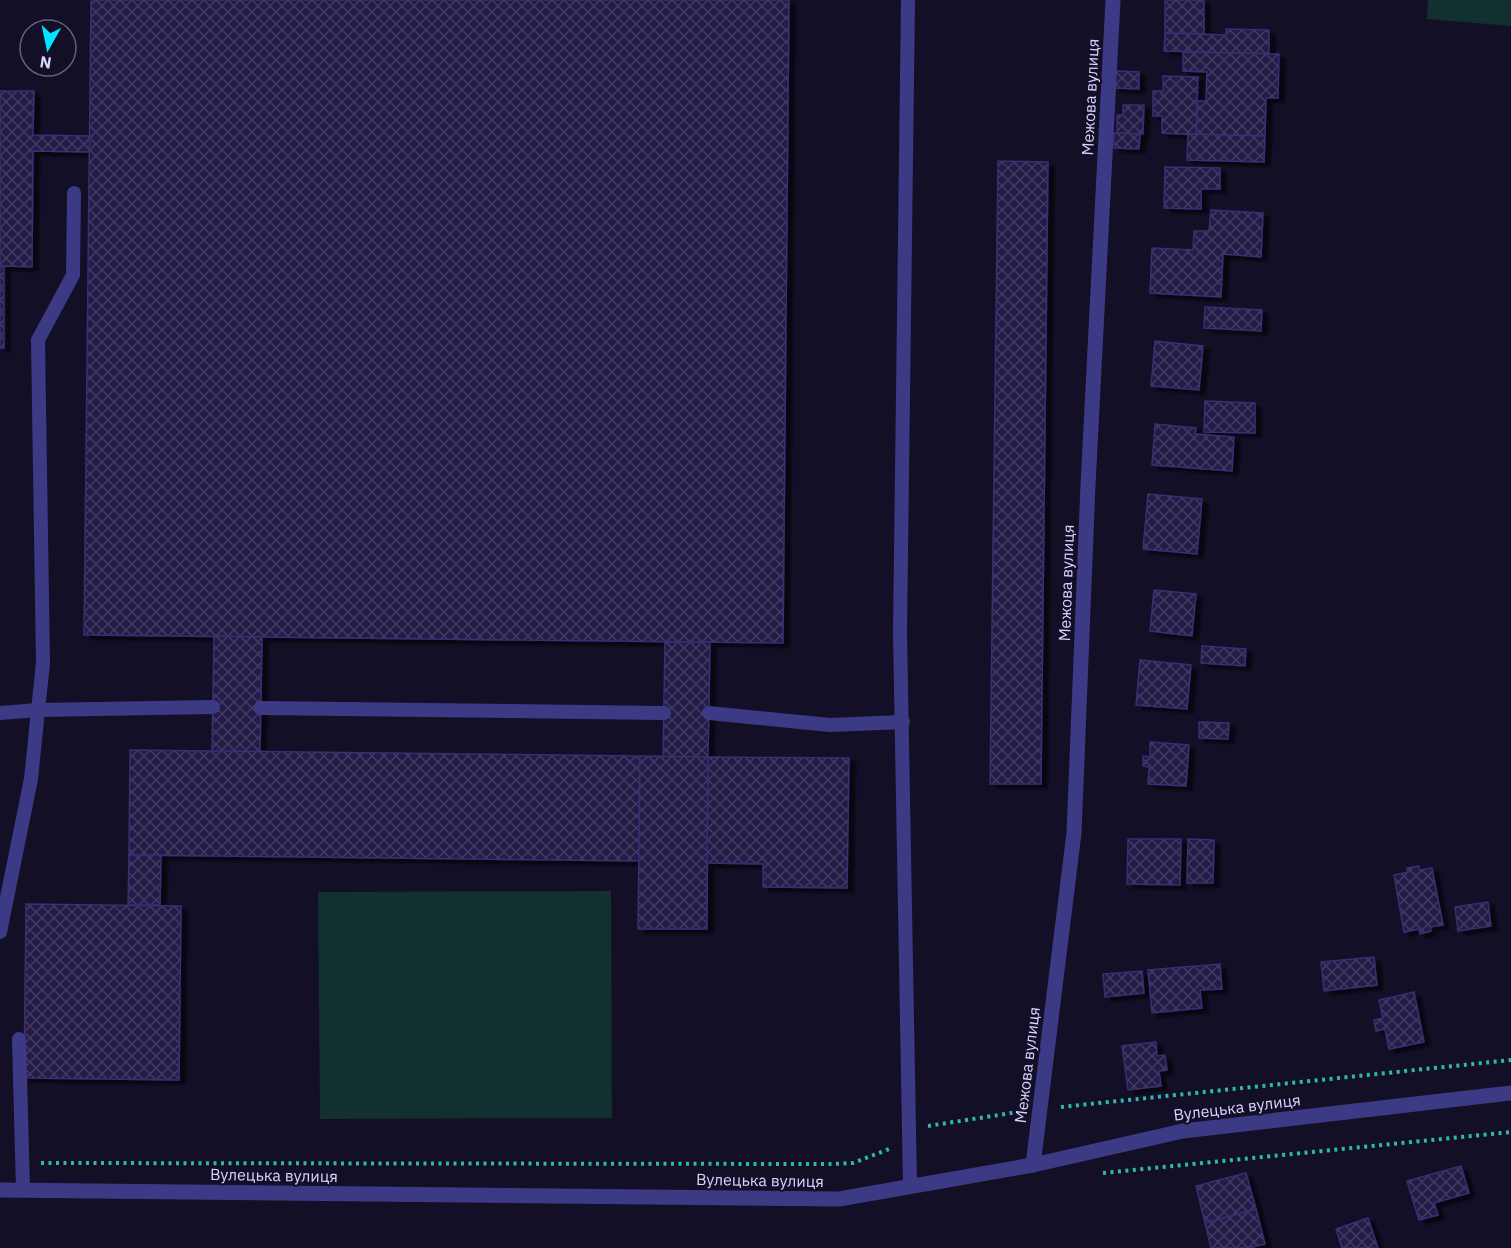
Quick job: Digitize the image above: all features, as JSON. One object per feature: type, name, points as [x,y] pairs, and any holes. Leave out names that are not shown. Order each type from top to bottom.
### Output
[{"type":"street","name":"Межова вулиця","points":[[1033,1165],[1074,833],[1088,485],[1113,0]]},
{"type":"street","name":"Вулецька вулиця","points":[[0,1190],[839,1199],[1033,1165],[1183,1131],[1511,1093]]},
{"type":"lane","points":[[908,0],[901,458],[909,1185]]},
{"type":"lane","points":[[0,932],[31,779],[44,663],[38,340],[73,275],[74,193]]},
{"type":"lane","points":[[0,713],[38,710],[213,707]]},
{"type":"lane","points":[[261,708],[664,712]]},
{"type":"lane","points":[[709,713],[830,725],[903,722]]},
{"type":"lane","points":[[19,1039],[22,1190]]},
{"type":"path","points":[[22,1163],[854,1163],[875,1153],[924,1140],[927,1127],[932,1123],[1511,1060]]},
{"type":"path","points":[[1099,1174],[1511,1132]]},
{"type":"green space","points":[[1428,0],[1511,0],[1511,26],[1427,19]]},
{"type":"green space","points":[[611,891],[612,1118],[320,1119],[318,892]]},
{"type":"building","points":[[91,0],[789,0],[783,643],[84,635]]},
{"type":"building","points":[[1165,0],[1204,0],[1204,34],[1165,33]]},
{"type":"building","points":[[1226,29],[1269,30],[1269,54],[1164,51],[1165,33],[1226,35]]},
{"type":"building","points":[[1183,52],[1279,54],[1278,98],[1266,98],[1265,136],[1196,135],[1197,101],[1206,101],[1207,72],[1183,71]]},
{"type":"building","points":[[1115,71],[1139,72],[1139,89],[1115,88]]},
{"type":"building","points":[[1163,76],[1198,77],[1196,135],[1162,133],[1162,116],[1153,116],[1153,91],[1163,91]]},
{"type":"building","points":[[0,91],[34,91],[33,135],[90,136],[89,152],[33,151],[32,267],[4,266],[4,348],[0,348]]},
{"type":"building","points":[[1123,105],[1144,105],[1143,134],[1117,133],[1117,115],[1123,115]]},
{"type":"building","points":[[1114,133],[1140,134],[1139,149],[1114,148]]},
{"type":"building","points":[[1188,134],[1265,136],[1264,162],[1187,160]]},
{"type":"building","points":[[998,161],[1048,162],[1041,784],[990,784]]},
{"type":"building","points":[[1165,167],[1220,168],[1220,189],[1201,189],[1201,209],[1164,208]]},
{"type":"building","points":[[1211,210],[1263,213],[1261,257],[1223,254],[1221,297],[1150,293],[1152,248],[1193,250],[1194,231],[1209,231]]},
{"type":"building","points":[[1205,307],[1262,310],[1261,331],[1204,328]]},
{"type":"building","points":[[1155,341],[1203,346],[1199,390],[1151,386]]},
{"type":"building","points":[[1205,401],[1255,403],[1255,433],[1204,432]]},
{"type":"building","points":[[1155,424],[1196,428],[1195,434],[1234,437],[1232,471],[1152,465]]},
{"type":"building","points":[[1148,494],[1202,499],[1197,554],[1143,549]]},
{"type":"building","points":[[1154,590],[1196,594],[1192,636],[1150,631]]},
{"type":"building","points":[[214,636],[262,637],[260,752],[212,751]]},
{"type":"building","points":[[665,642],[710,642],[708,757],[663,757]]},
{"type":"building","points":[[1202,646],[1246,649],[1245,666],[1201,663]]},
{"type":"building","points":[[1140,660],[1191,665],[1187,709],[1136,705]]},
{"type":"building","points":[[1199,722],[1229,723],[1228,739],[1199,738]]},
{"type":"building","points":[[1150,742],[1189,745],[1186,786],[1148,784],[1149,767],[1143,766],[1143,756],[1150,757]]},
{"type":"building","points":[[130,750],[640,756],[639,861],[129,855]]},
{"type":"building","points":[[640,756],[708,757],[707,929],[638,929]]},
{"type":"building","points":[[708,757],[849,758],[847,888],[763,887],[763,864],[707,863]]},
{"type":"building","points":[[1128,839],[1181,839],[1180,885],[1127,884]]},
{"type":"building","points":[[1188,839],[1214,840],[1213,883],[1187,883]]},
{"type":"building","points":[[129,855],[161,855],[160,905],[128,905]]},
{"type":"building","points":[[1419,866],[1419,870],[1432,868],[1443,925],[1430,927],[1431,931],[1420,934],[1419,929],[1404,932],[1394,875],[1408,872],[1407,868]]},
{"type":"building","points":[[1488,902],[1491,926],[1458,931],[1455,907]]},
{"type":"building","points":[[26,904],[181,906],[179,1080],[24,1078]]},
{"type":"building","points":[[1374,957],[1377,985],[1324,991],[1321,962]]},
{"type":"building","points":[[1220,964],[1222,989],[1200,990],[1202,1008],[1152,1013],[1148,970]]},
{"type":"building","points":[[1142,971],[1144,993],[1105,997],[1103,974]]},
{"type":"building","points":[[1414,992],[1424,1042],[1389,1049],[1385,1029],[1376,1031],[1374,1020],[1383,1018],[1379,1000]]},
{"type":"building","points":[[1156,1042],[1157,1056],[1165,1055],[1167,1070],[1159,1071],[1161,1086],[1128,1090],[1122,1046]]},
{"type":"building","points":[[1461,1166],[1469,1193],[1434,1203],[1438,1215],[1419,1220],[1407,1181]]},
{"type":"building","points":[[1246,1173],[1256,1209],[1205,1223],[1196,1186]]},
{"type":"building","points":[[1256,1209],[1265,1244],[1249,1248],[1211,1248],[1205,1223]]},
{"type":"building","points":[[1368,1218],[1378,1248],[1342,1248],[1336,1229]]}]
